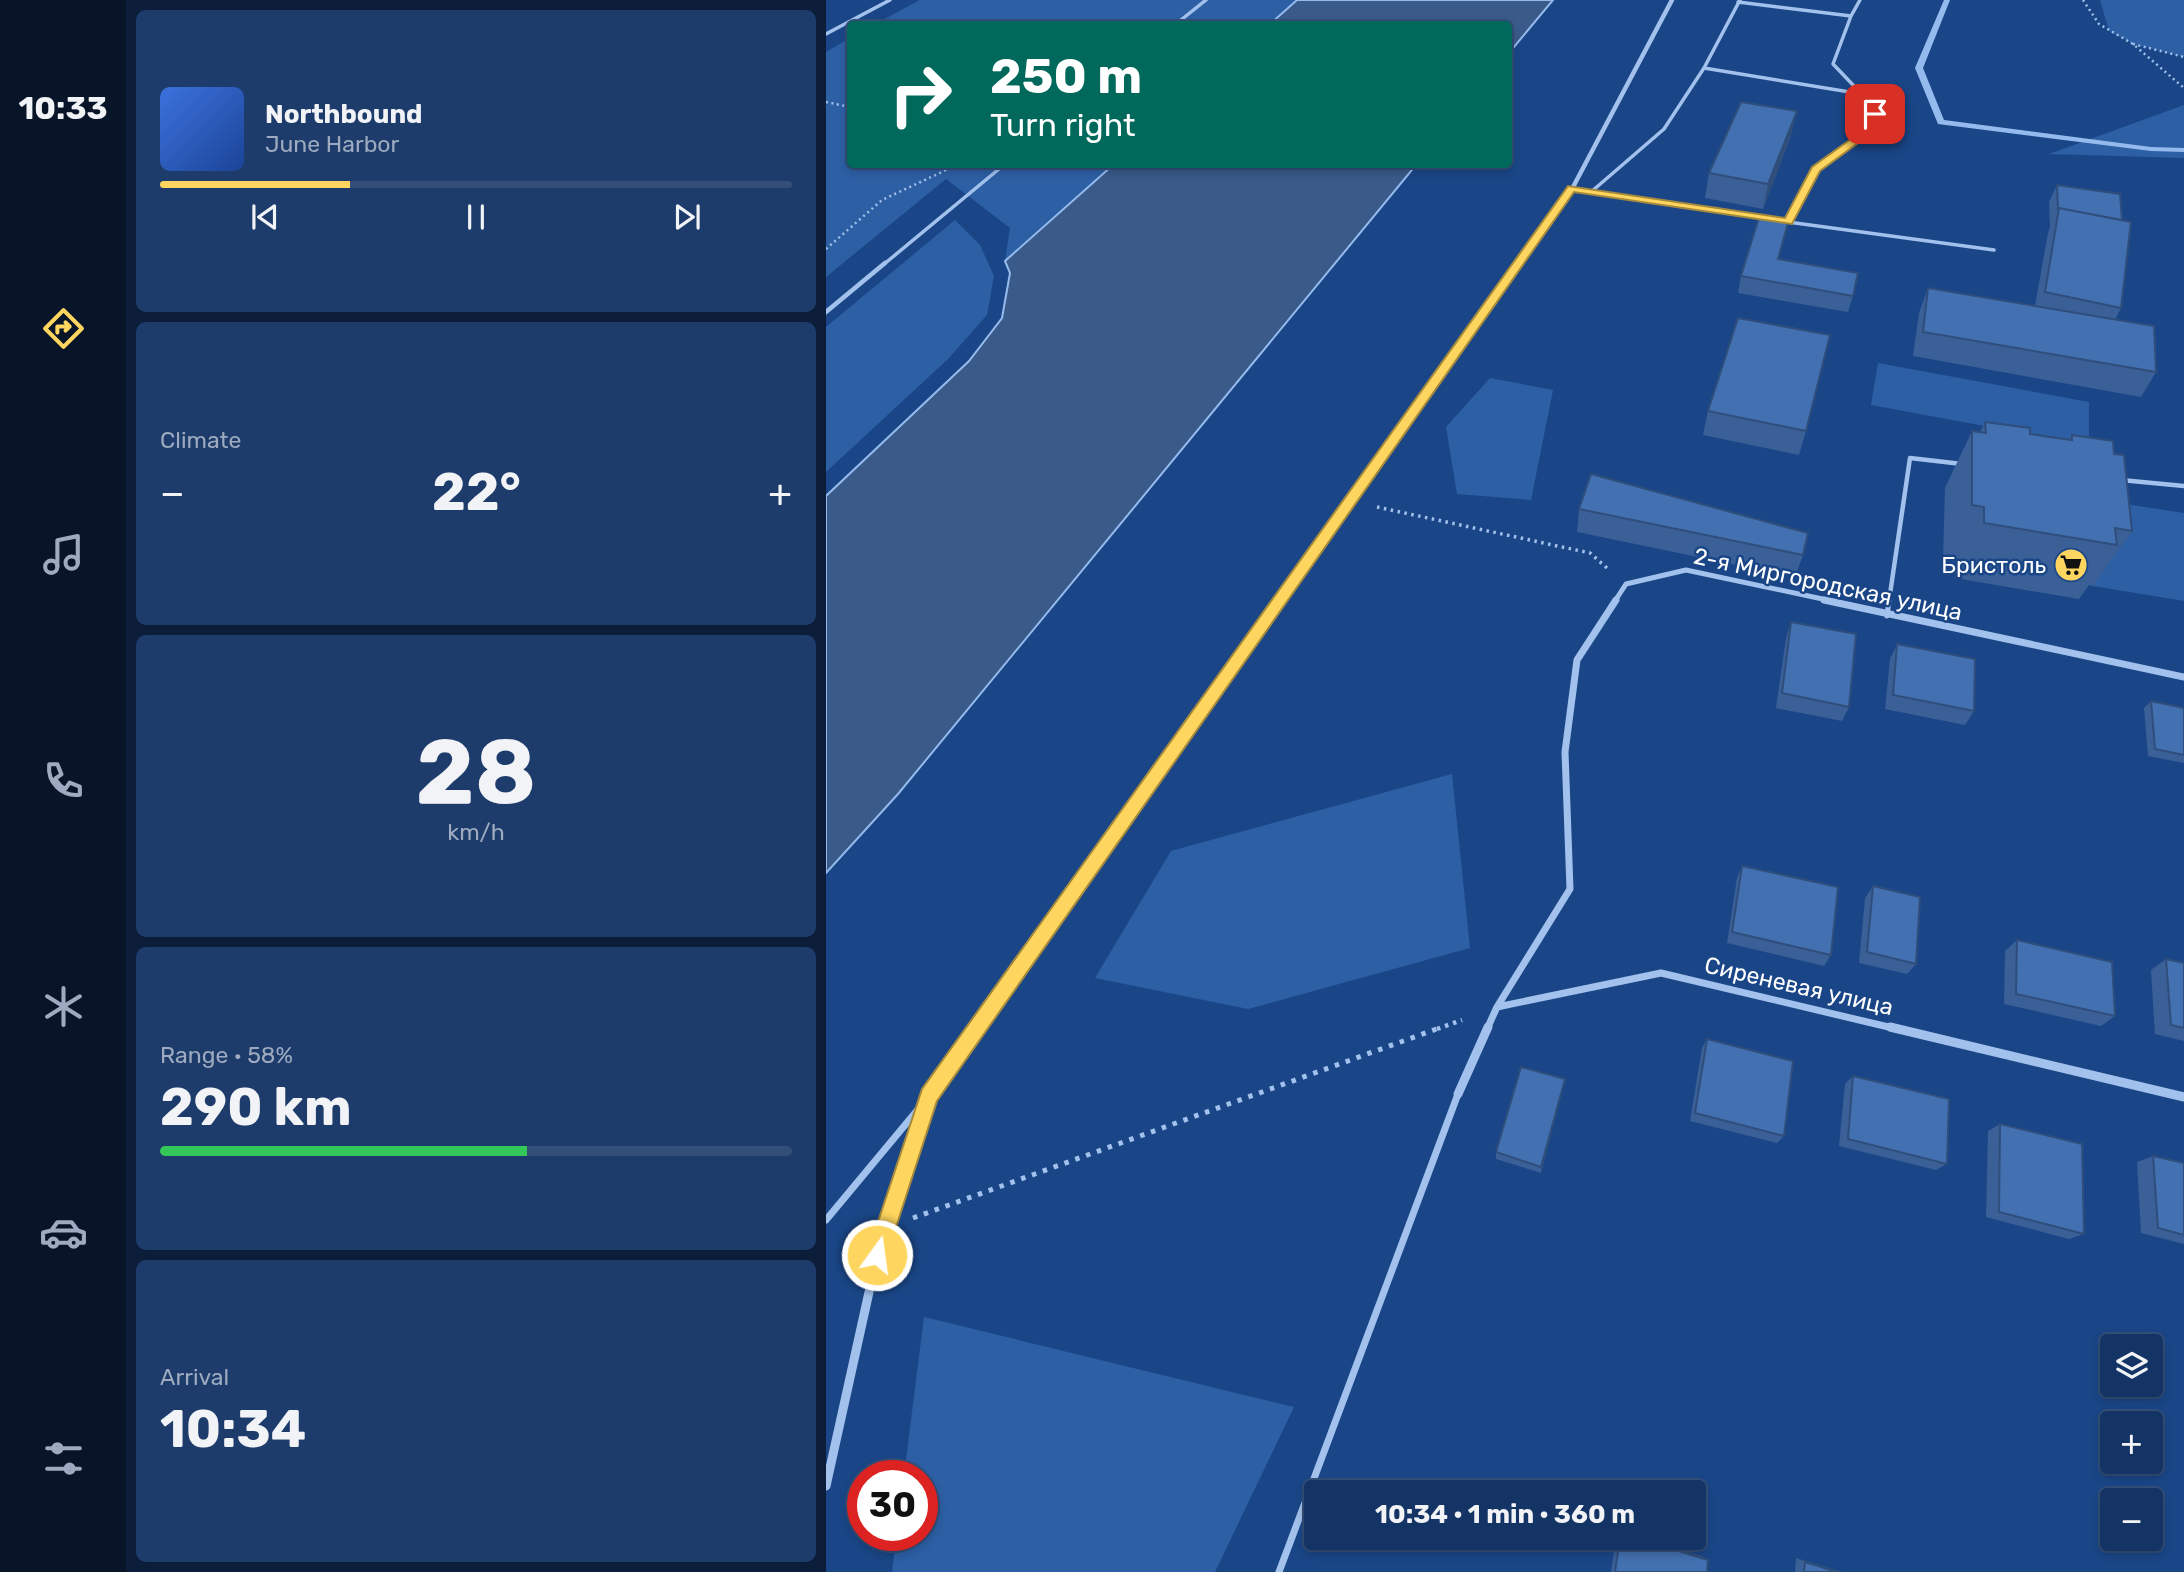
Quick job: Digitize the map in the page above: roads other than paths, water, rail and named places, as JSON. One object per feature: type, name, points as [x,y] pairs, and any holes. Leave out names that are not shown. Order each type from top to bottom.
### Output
[{"type":"street","points":[[826,1486],[883,1229],[929,1096],[1572,189],[1672,0]]},
{"type":"street","name":"2-я Миргородская улица","points":[[1497,1007],[1570,889],[1565,752],[1577,660],[1626,584],[1686,570],[1887,616],[2184,677]]},
{"type":"street","name":"Сиреневая улица","points":[[1497,1007],[1661,973],[2184,1097]]},
{"type":"street","points":[[1458,1094],[1497,1007]]},
{"type":"lane","points":[[850,21],[890,0]]},
{"type":"lane","points":[[1180,21],[1206,0]]},
{"type":"lane","points":[[1860,0],[1833,64],[1854,86],[1880,97]]},
{"type":"lane","points":[[1591,192],[1664,129],[1704,68],[1739,1],[1851,16]]},
{"type":"lane","points":[[826,34],[847,23]]},
{"type":"lane","points":[[1704,68],[1880,97]]},
{"type":"lane","points":[[1788,222],[1816,169],[1870,130],[1880,97]]},
{"type":"lane","points":[[826,312],[1000,168]]},
{"type":"lane","points":[[1572,189],[1994,250]]},
{"type":"lane","points":[[1887,616],[1910,458],[1965,464]]},
{"type":"lane","points":[[2116,479],[2184,486]]},
{"type":"lane","points":[[1279,1572],[1458,1094]]},
{"type":"lane","points":[[826,1220],[929,1096]]},
{"type":"waterway","points":[[1947,0],[1919,68],[1941,122],[2151,149],[2184,150]]},
{"type":"place","name":"Бристоль","points":[[2071,565]]}]
